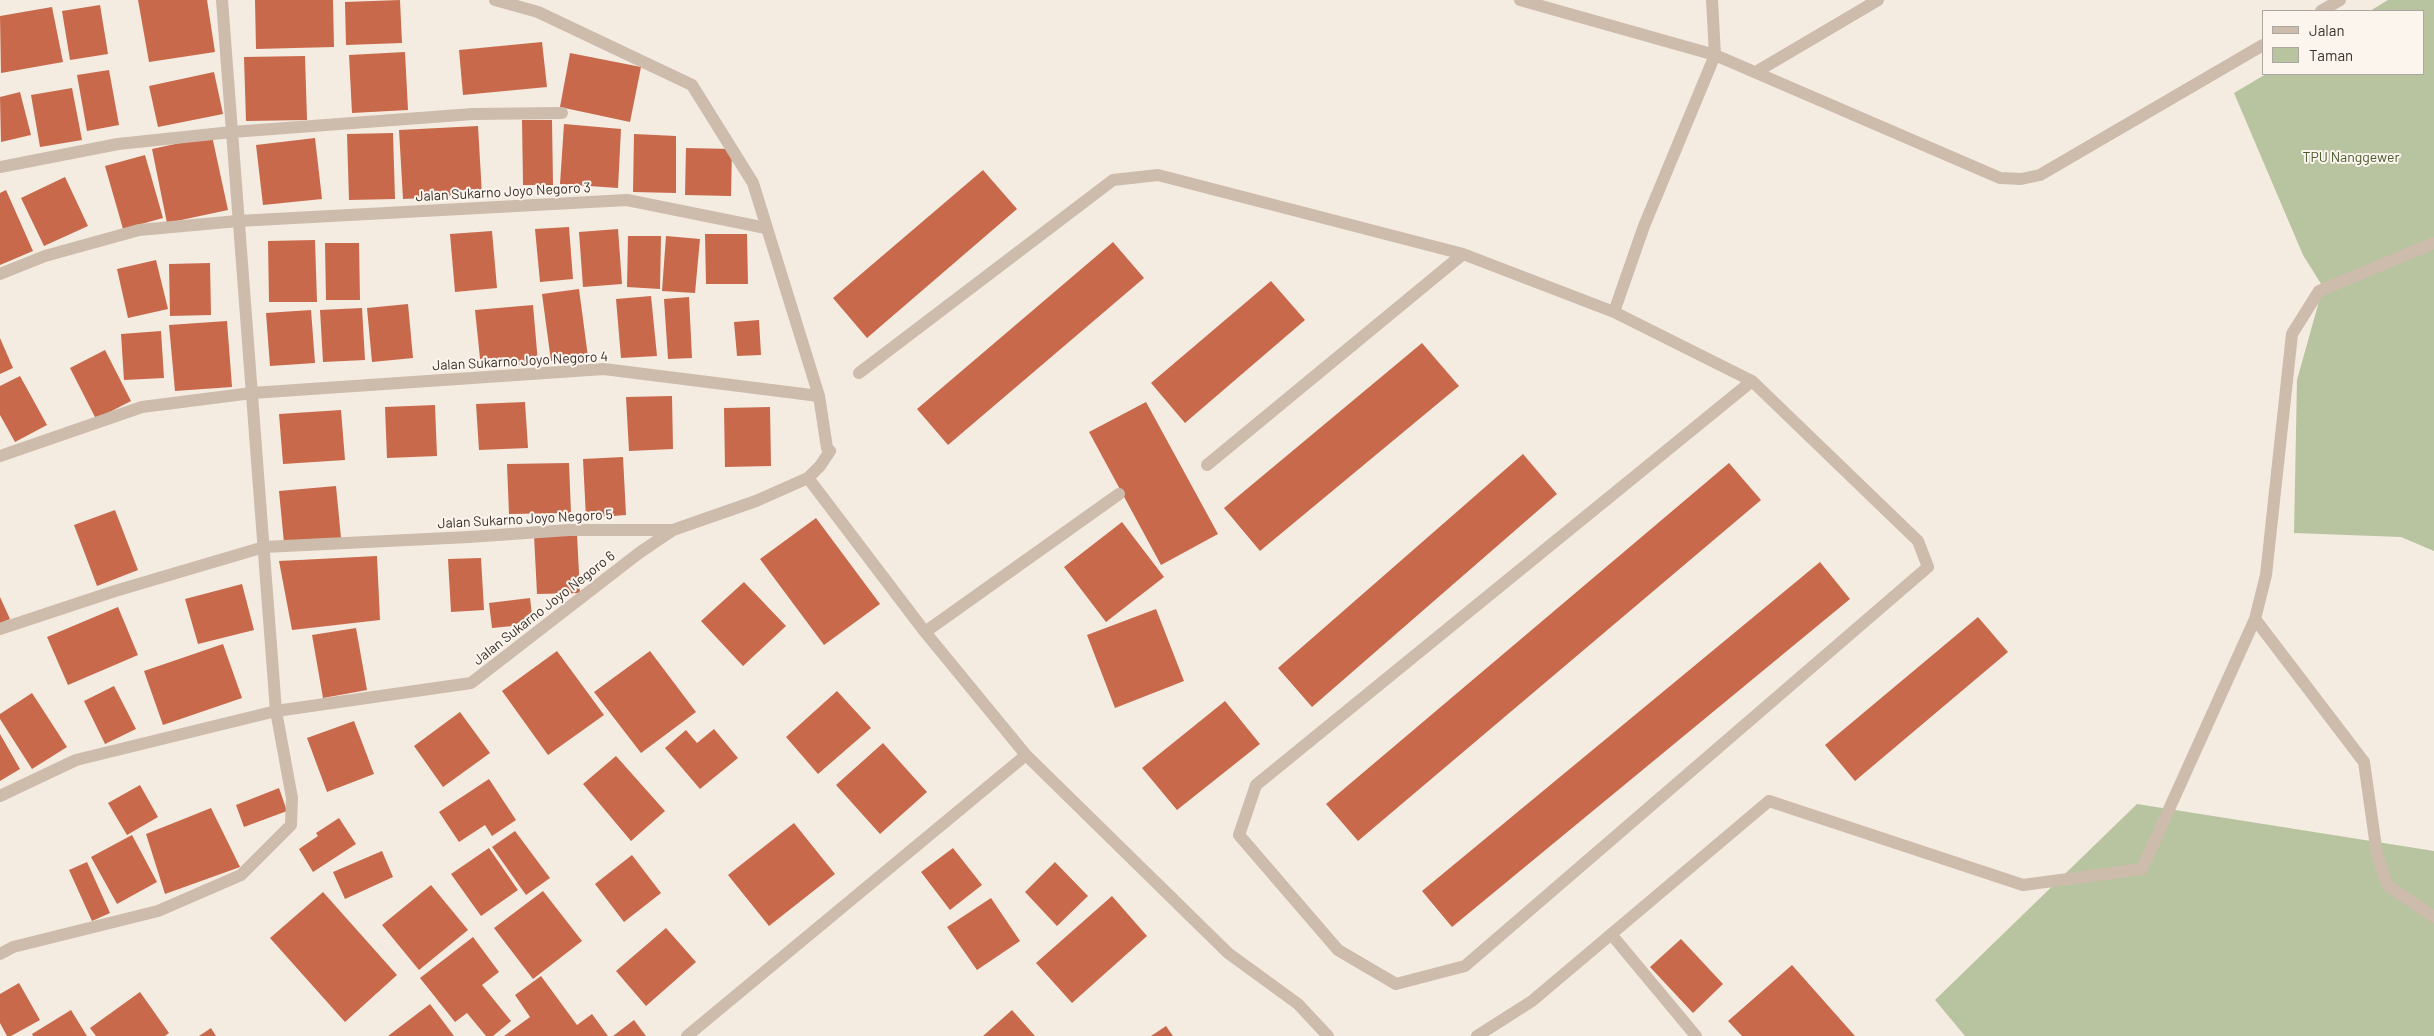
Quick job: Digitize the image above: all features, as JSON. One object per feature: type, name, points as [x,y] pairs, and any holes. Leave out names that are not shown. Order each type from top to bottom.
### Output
[{"type":"street","points":[[0,954],[13,947],[158,911],[241,875],[291,825],[292,798],[276,711],[222,0]]},
{"type":"street","points":[[495,0],[538,12],[692,85],[754,183],[766,228],[807,351],[819,396],[827,448],[830,451],[808,478],[925,632],[1026,755],[1228,953],[1298,1004],[1328,1036]]},
{"type":"street","points":[[1520,0],[1715,55],[2000,178],[2021,179],[2040,175],[2262,46]]},
{"type":"street","points":[[1614,312],[1644,226],[1715,55],[1712,0]]},
{"type":"street","points":[[1756,72],[1878,0]]},
{"type":"street","points":[[2323,10],[2340,0]]},
{"type":"street","points":[[0,167],[118,144],[232,132],[473,114],[562,113]]},
{"type":"street","points":[[859,374],[1113,180],[1158,175],[1463,254],[1614,312],[1752,381],[1918,541],[1928,567],[1466,966],[1396,984],[1338,950],[1240,835],[1256,785],[1752,381]]},
{"type":"street","name":"Jalan Sukarno Joyo Negoro 3","points":[[0,274],[45,256],[139,230],[238,221],[627,200],[766,228]]},
{"type":"street","points":[[1477,1036],[1532,1002],[1769,801],[2023,885],[2142,869],[2255,619],[2266,575],[2292,334],[2319,291],[2434,243]]},
{"type":"street","points":[[1207,466],[1463,254]]},
{"type":"street","name":"Jalan Sukarno Joyo Negoro 4","points":[[0,456],[142,407],[252,393],[604,369],[819,396]]},
{"type":"street","name":"Jalan Sukarno Joyo Negoro 5","points":[[0,629],[115,591],[264,547],[569,530],[673,530],[756,500],[808,478]]},
{"type":"street","points":[[925,632],[1119,494]]},
{"type":"street","name":"Jalan Sukarno Joyo Negoro 6","points":[[0,796],[76,760],[276,711],[472,683],[639,553],[673,530]]},
{"type":"street","points":[[2255,619],[2364,762],[2377,854],[2387,885],[2434,916]]},
{"type":"street","points":[[687,1036],[1026,755]]},
{"type":"street","points":[[1611,934],[1696,1036]]},
{"type":"green space","name":"TPU Nanggewer","points":[[2388,0],[2434,0],[2434,551],[2401,537],[2294,533],[2297,380],[2323,287],[2303,255],[2234,93],[2264,75],[2424,75],[2424,10],[2372,10]]},
{"type":"green space","points":[[2137,804],[2434,851],[2434,1036],[1965,1036],[1935,1000]]},
{"type":"building","points":[[138,0],[207,0],[215,52],[149,62]]},
{"type":"building","points":[[255,0],[333,0],[334,47],[256,49]]},
{"type":"building","points":[[400,0],[402,43],[346,45],[345,2]]},
{"type":"building","points":[[100,5],[108,54],[70,60],[62,11]]},
{"type":"building","points":[[52,7],[63,62],[1,73],[0,16]]},
{"type":"building","points":[[542,42],[547,87],[463,95],[459,50]]},
{"type":"building","points":[[405,52],[408,110],[352,113],[349,55]]},
{"type":"building","points":[[570,53],[641,67],[630,122],[560,107]]},
{"type":"building","points":[[305,56],[307,120],[246,121],[244,57]]},
{"type":"building","points":[[109,70],[119,125],[87,131],[77,75]]},
{"type":"building","points":[[214,72],[223,114],[158,127],[149,86]]},
{"type":"building","points":[[72,88],[82,140],[40,147],[31,95]]},
{"type":"building","points":[[20,92],[31,135],[1,142],[0,97]]},
{"type":"building","points":[[522,120],[552,120],[553,185],[523,185]]},
{"type":"building","points":[[564,124],[621,129],[618,188],[560,184]]},
{"type":"building","points":[[478,126],[482,195],[403,199],[399,130]]},
{"type":"building","points":[[393,133],[395,199],[349,200],[347,134]]},
{"type":"building","points":[[634,134],[676,136],[676,193],[633,192]]},
{"type":"building","points":[[212,136],[228,210],[167,223],[152,149]]},
{"type":"building","points":[[315,138],[322,199],[263,205],[256,145]]},
{"type":"building","points":[[686,148],[732,149],[731,196],[685,195]]},
{"type":"building","points":[[145,155],[163,218],[123,229],[105,166]]},
{"type":"building","points":[[983,170],[1017,209],[867,338],[833,298]]},
{"type":"building","points":[[65,177],[88,226],[44,246],[21,198]]},
{"type":"building","points":[[6,190],[33,251],[0,265],[0,193]]},
{"type":"building","points":[[569,227],[573,279],[540,282],[535,229]]},
{"type":"building","points":[[618,229],[622,284],[583,287],[579,232]]},
{"type":"building","points":[[492,231],[497,288],[455,292],[450,234]]},
{"type":"building","points":[[705,234],[747,234],[748,284],[706,284]]},
{"type":"building","points":[[628,236],[661,236],[660,289],[627,287]]},
{"type":"building","points":[[666,236],[700,239],[695,293],[662,291]]},
{"type":"building","points":[[315,240],[317,302],[269,302],[268,241]]},
{"type":"building","points":[[1113,242],[1144,278],[948,445],[917,409]]},
{"type":"building","points":[[325,243],[359,243],[360,300],[326,300]]},
{"type":"building","points":[[156,260],[168,309],[128,318],[117,269]]},
{"type":"building","points":[[210,263],[211,315],[170,316],[169,264]]},
{"type":"building","points":[[1271,281],[1305,320],[1185,423],[1151,383]]},
{"type":"building","points":[[579,289],[588,357],[551,361],[542,294]]},
{"type":"building","points":[[651,296],[657,356],[621,358],[616,299]]},
{"type":"building","points":[[689,297],[692,358],[668,359],[664,299]]},
{"type":"building","points":[[408,304],[413,358],[372,362],[367,308]]},
{"type":"building","points":[[533,305],[538,363],[481,368],[475,310]]},
{"type":"building","points":[[362,308],[365,360],[323,362],[320,310]]},
{"type":"building","points":[[311,310],[315,363],[270,366],[266,313]]},
{"type":"building","points":[[759,320],[761,355],[737,356],[734,322]]},
{"type":"building","points":[[227,321],[232,387],[175,391],[169,325]]},
{"type":"building","points":[[161,331],[164,378],[124,380],[121,334]]},
{"type":"building","points":[[0,338],[13,368],[0,374]]},
{"type":"building","points":[[1422,343],[1459,386],[1260,551],[1224,508]]},
{"type":"building","points":[[105,350],[131,401],[96,419],[70,368]]},
{"type":"building","points":[[20,376],[47,425],[15,442],[0,415],[0,386]]},
{"type":"building","points":[[672,396],[673,449],[629,451],[626,397]]},
{"type":"building","points":[[525,402],[528,448],[479,450],[476,404]]},
{"type":"building","points":[[1146,402],[1218,534],[1161,565],[1089,432]]},
{"type":"building","points":[[435,405],[437,456],[387,458],[385,407]]},
{"type":"building","points":[[770,407],[771,466],[725,467],[724,408]]},
{"type":"building","points":[[341,410],[345,460],[283,464],[279,414]]},
{"type":"building","points":[[1523,454],[1557,494],[1312,707],[1278,668]]},
{"type":"building","points":[[623,457],[626,515],[586,518],[583,459]]},
{"type":"building","points":[[569,463],[571,513],[509,514],[507,464]]},
{"type":"building","points":[[1729,463],[1761,500],[1358,841],[1326,804]]},
{"type":"building","points":[[336,486],[341,538],[284,543],[279,491]]},
{"type":"building","points":[[115,510],[138,570],[97,586],[74,525]]},
{"type":"building","points":[[816,518],[880,604],[824,645],[760,559]]},
{"type":"building","points":[[1122,522],[1164,577],[1106,622],[1064,567]]},
{"type":"building","points":[[577,534],[580,593],[537,594],[534,535]]},
{"type":"building","points":[[377,556],[380,620],[292,630],[279,561]]},
{"type":"building","points":[[481,558],[484,610],[451,612],[448,559]]},
{"type":"building","points":[[1820,562],[1850,599],[1452,927],[1422,891]]},
{"type":"building","points":[[744,582],[786,626],[743,666],[701,621]]},
{"type":"building","points":[[242,584],[254,630],[198,644],[185,599]]},
{"type":"building","points":[[0,597],[10,619],[0,623]]},
{"type":"building","points":[[530,598],[533,624],[492,628],[489,603]]},
{"type":"building","points":[[118,607],[138,655],[68,685],[47,637]]},
{"type":"building","points":[[1156,609],[1184,681],[1115,708],[1087,635]]},
{"type":"building","points":[[1978,617],[2008,652],[1855,781],[1825,745]]},
{"type":"building","points":[[356,628],[367,690],[323,698],[312,635]]},
{"type":"building","points":[[223,644],[242,698],[163,725],[144,671]]},
{"type":"building","points":[[557,651],[604,715],[548,755],[502,691]]},
{"type":"building","points":[[650,651],[696,712],[641,753],[594,692]]},
{"type":"building","points":[[114,686],[136,729],[105,744],[84,701]]},
{"type":"building","points":[[837,691],[871,728],[818,774],[786,737]]},
{"type":"building","points":[[32,693],[67,747],[32,769],[0,719],[0,714]]},
{"type":"building","points":[[1225,701],[1260,744],[1177,810],[1142,768]]},
{"type":"building","points":[[460,712],[490,753],[443,787],[414,746]]},
{"type":"building","points":[[354,721],[374,774],[327,792],[307,738]]},
{"type":"building","points":[[714,729],[738,758],[700,789],[665,748],[686,730],[697,743]]},
{"type":"building","points":[[0,734],[20,769],[0,781]]},
{"type":"building","points":[[883,743],[927,792],[880,834],[836,785]]},
{"type":"building","points":[[616,756],[665,811],[631,841],[583,784]]},
{"type":"building","points":[[489,779],[516,820],[492,836],[485,825],[459,842],[439,812]]},
{"type":"building","points":[[140,785],[158,817],[127,835],[108,803]]},
{"type":"building","points":[[279,788],[287,811],[244,827],[236,805]]},
{"type":"building","points":[[211,808],[240,867],[165,894],[146,834]]},
{"type":"building","points":[[339,818],[356,844],[313,872],[299,849],[318,836],[316,833]]},
{"type":"building","points":[[794,823],[835,874],[769,926],[728,875]]},
{"type":"building","points":[[515,831],[550,878],[526,895],[492,847]]},
{"type":"building","points":[[132,835],[157,882],[117,904],[91,857]]},
{"type":"building","points":[[489,848],[518,890],[481,916],[451,874]]},
{"type":"building","points":[[953,848],[982,885],[950,910],[921,872]]},
{"type":"building","points":[[382,851],[393,877],[345,899],[333,872]]},
{"type":"building","points":[[632,855],[661,893],[624,922],[595,884]]},
{"type":"building","points":[[87,862],[110,913],[92,921],[69,870]]},
{"type":"building","points":[[1055,862],[1088,896],[1057,926],[1025,892]]},
{"type":"building","points":[[431,885],[468,930],[419,970],[382,925]]},
{"type":"building","points":[[543,891],[582,941],[533,979],[494,928]]},
{"type":"building","points":[[323,892],[397,975],[345,1022],[270,938]]},
{"type":"building","points":[[1112,896],[1147,936],[1072,1003],[1036,963]]},
{"type":"building","points":[[991,898],[1020,941],[977,970],[947,927]]},
{"type":"building","points":[[666,928],[696,962],[646,1006],[616,971]]},
{"type":"building","points":[[473,937],[499,972],[482,985],[511,1021],[493,1036],[486,1036],[467,1013],[455,1022],[420,978]]},
{"type":"building","points":[[1681,939],[1723,984],[1693,1013],[1650,967]]},
{"type":"building","points":[[1792,965],[1855,1036],[1742,1036],[1728,1021]]},
{"type":"building","points":[[541,976],[577,1025],[592,1014],[608,1036],[504,1036],[530,1017],[515,995]]},
{"type":"building","points":[[19,983],[40,1020],[11,1036],[7,1036],[0,1023],[0,994]]},
{"type":"building","points":[[140,992],[169,1033],[165,1036],[96,1036],[90,1028]]},
{"type":"building","points":[[430,1004],[454,1036],[388,1036]]},
{"type":"building","points":[[71,1010],[87,1036],[33,1036],[32,1034]]},
{"type":"building","points":[[1012,1010],[1035,1036],[983,1036]]},
{"type":"building","points":[[634,1020],[646,1036],[613,1036]]},
{"type":"building","points":[[1166,1026],[1173,1036],[1151,1036]]},
{"type":"building","points":[[211,1028],[216,1036],[199,1036]]}]
